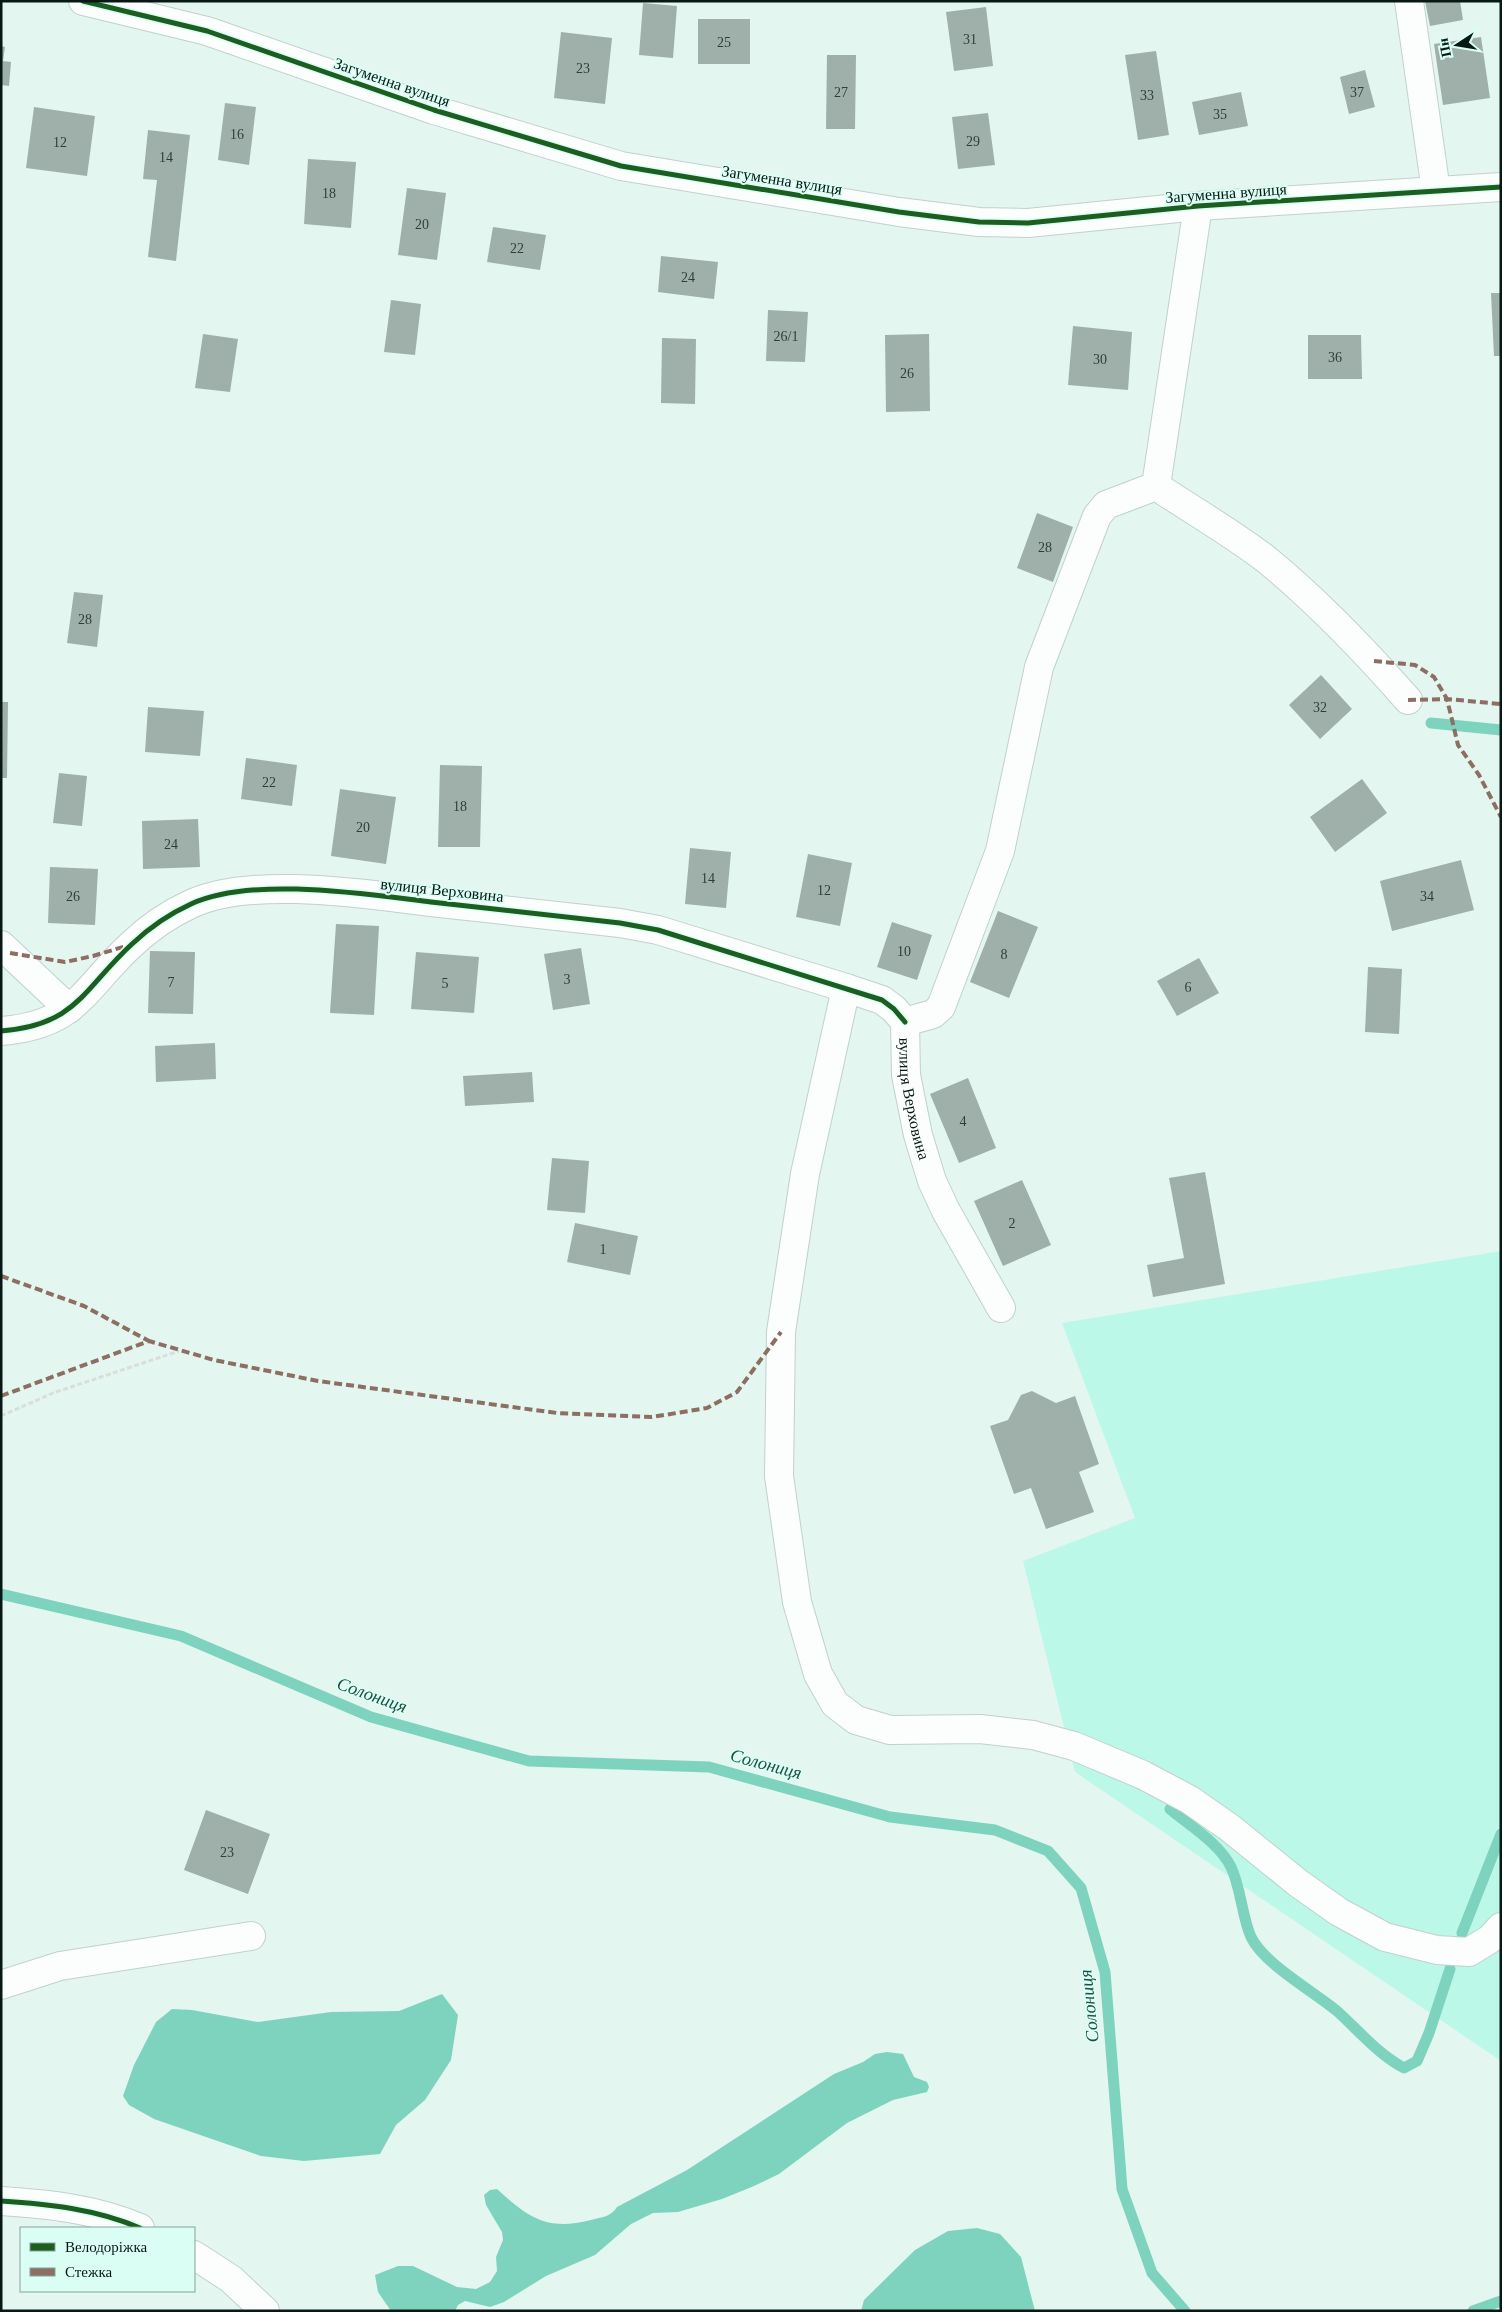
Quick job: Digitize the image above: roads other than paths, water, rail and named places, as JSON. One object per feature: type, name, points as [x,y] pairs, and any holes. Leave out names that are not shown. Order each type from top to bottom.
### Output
[{"type":"street","name":"Загуменна вулиця","points":[[83,1],[207,31],[434,110],[621,166],[899,212],[979,222],[1028,222],[1198,206],[1501,187]]},
{"type":"street","points":[[1409,1],[1436,191]]},
{"type":"street","points":[[1156,486],[1198,206]]},
{"type":"street","points":[[1156,486],[1266,560],[1328,615],[1374,661],[1408,700]]},
{"type":"street","points":[[905,1022],[933,1014],[941,1007],[1000,851],[1039,667],[1097,516],[1106,505],[1156,486]]},
{"type":"street","name":"вулиця Верховина","points":[[1,1030],[22,1029],[47,1022],[69,1009],[84,998],[131,944],[164,918],[193,903],[258,890],[343,892],[620,923],[658,930],[882,1000],[894,1009],[905,1022],[906,1075],[918,1135],[932,1180],[946,1211],[1001,1308]]},
{"type":"street","points":[[1,946],[69,1009]]},
{"type":"street","points":[[846,988],[805,1174],[781,1342],[779,1476],[796,1602],[818,1674],[835,1704],[856,1720],[890,1730],[980,1729],[1033,1735],[1074,1746],[1134,1772],[1190,1800],[1339,1912],[1385,1937],[1437,1950],[1469,1952],[1490,1940],[1501,1927]]},
{"type":"street","points":[[1,1985],[60,1966],[251,1936]]},
{"type":"street","points":[[1,2201],[53,2205],[119,2219],[138,2227]]},
{"type":"street","points":[[195,2256],[231,2279],[265,2311]]},
{"type":"waterway","points":[[1431,723],[1501,730]]},
{"type":"waterway","name":"Солониця","points":[[1,1594],[181,1636],[371,1717],[529,1761],[709,1767],[890,1817],[995,1830],[1048,1851],[1081,1888],[1105,1972],[1122,2189],[1152,2273],[1185,2311]]},
{"type":"waterway","points":[[1170,1809],[1204,1835],[1226,1858],[1237,1884],[1245,1921],[1257,1947],[1290,1977],[1337,2011],[1377,2049],[1404,2068],[1417,2061],[1429,2033],[1450,1969]]},
{"type":"waterway","points":[[1462,1933],[1501,1834]]},
{"type":"waterway","name":"Солониця","points":[[1473,2311],[1501,2301]]}]
